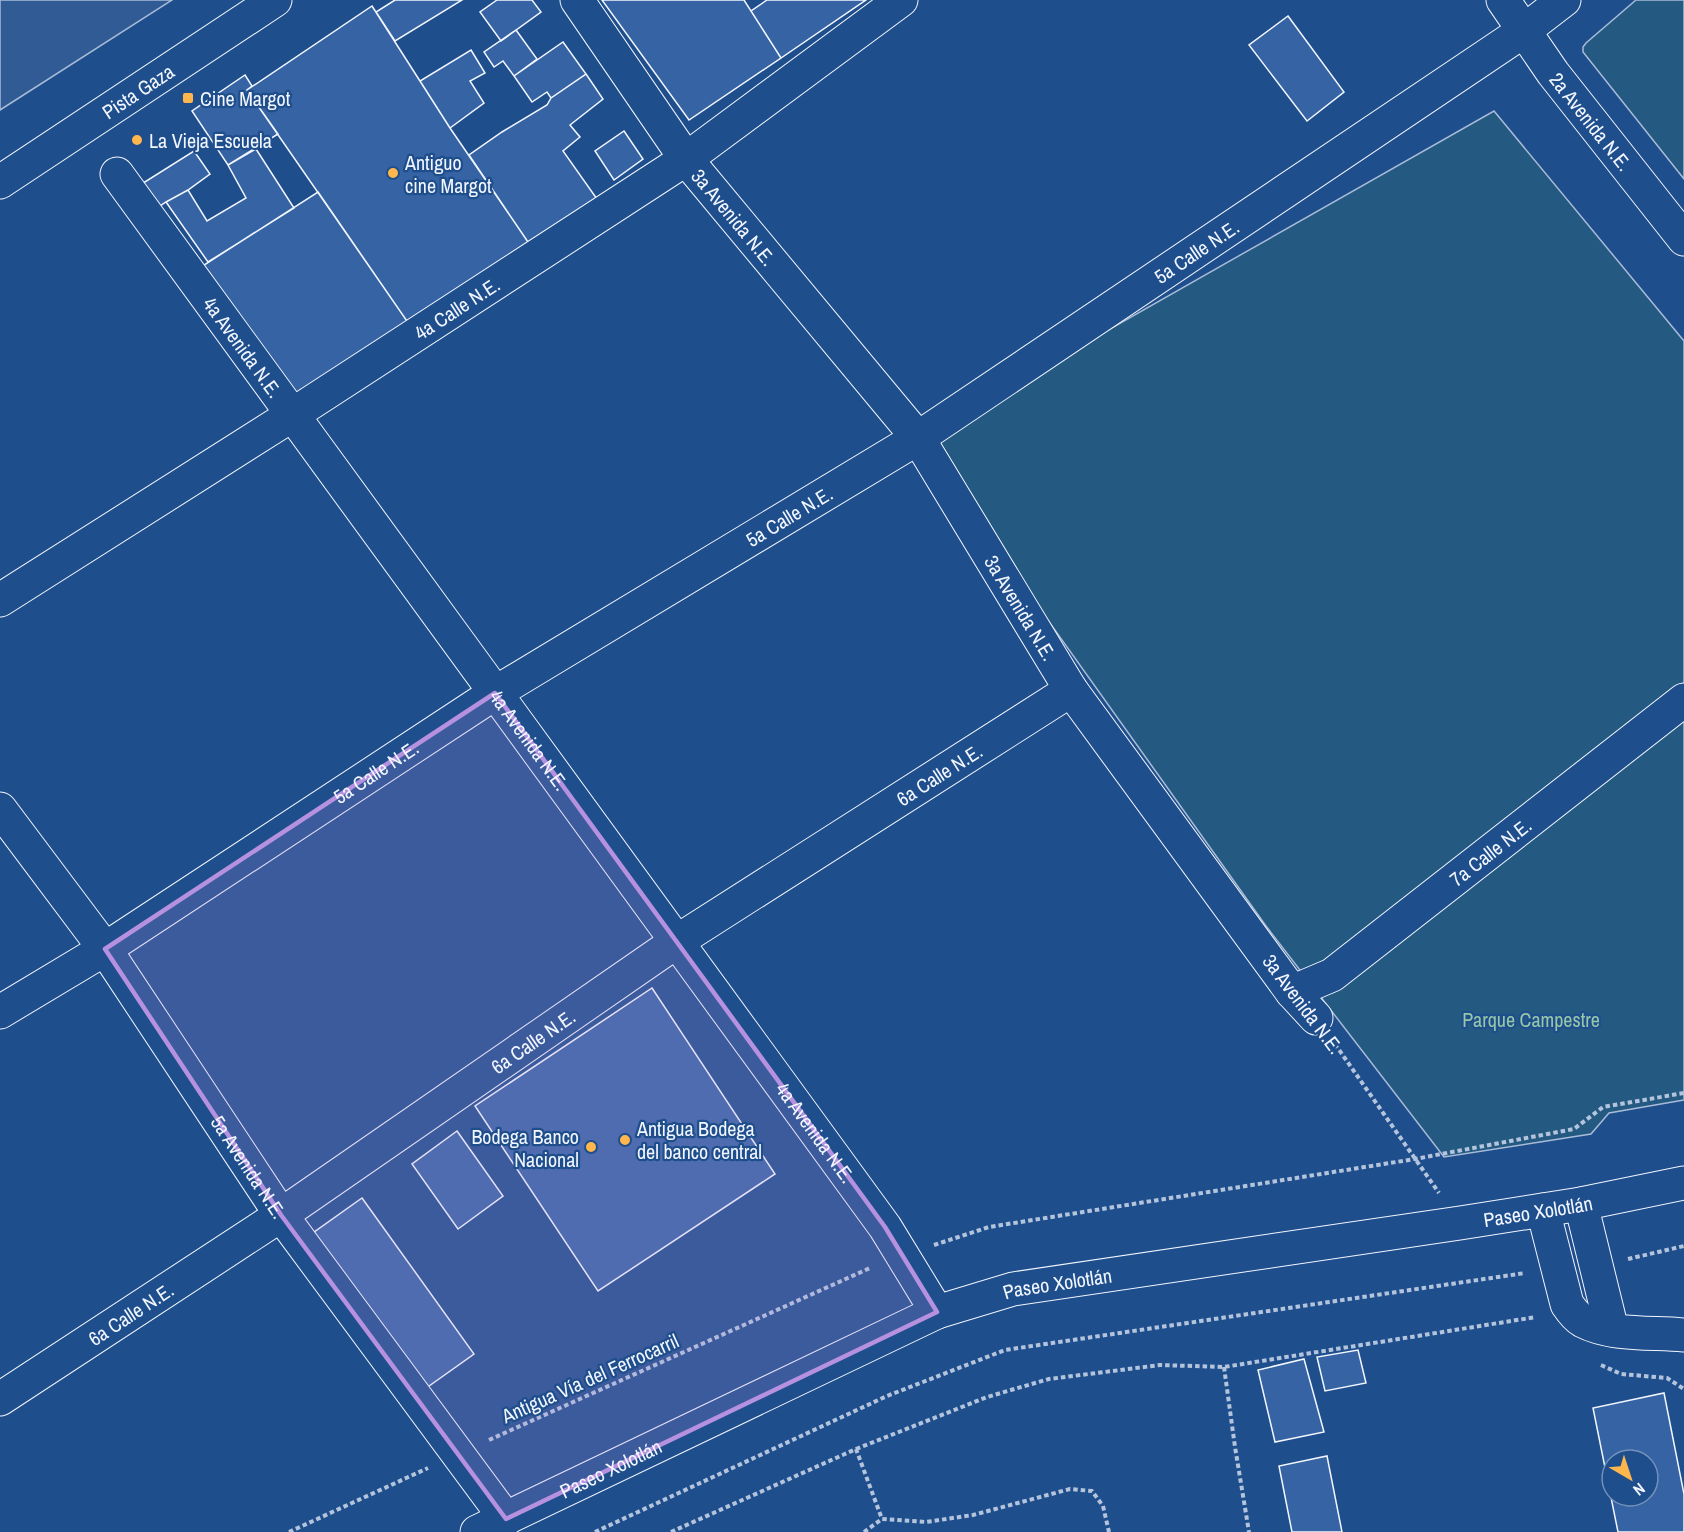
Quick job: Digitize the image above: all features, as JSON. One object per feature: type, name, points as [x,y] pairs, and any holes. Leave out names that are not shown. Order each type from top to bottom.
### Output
[{"type":"main road","name":"Pista Gaza","points":[[0,182],[275,0]]},
{"type":"main road","name":"3a Avenida N.E.","points":[[577,0],[686,159],[918,438],[1071,690],[1292,992],[1316,1018]]},
{"type":"main road","name":"4a Calle N.E.","points":[[0,600],[292,415],[686,159],[902,0]]},
{"type":"main road","name":"2a Avenida N.E.","points":[[1503,0],[1553,73],[1684,239]]},
{"type":"main road","name":"5a Calle N.E.","points":[[0,1012],[105,949],[495,693],[918,438],[1525,30],[1564,0]]},
{"type":"main road","name":"4a Avenida N.E.","points":[[117,174],[878,1218],[937,1312]]},
{"type":"main road","name":"6a Calle N.E.","points":[[0,1399],[281,1215],[676,942],[1071,690]]},
{"type":"main road","name":"7a Calle N.E.","points":[[1292,992],[1332,975],[1684,700]]},
{"type":"main road","name":"5a Avenida N.E.","points":[[0,809],[105,949],[281,1215],[506,1519]]},
{"type":"main road","name":"Paseo Xolotlán","points":[[477,1532],[937,1312],[1012,1289],[1543,1210],[1684,1183]]},
{"type":"main road","points":[[1581,1204],[1612,1330]]},
{"type":"main road","points":[[1543,1210],[1567,1304],[1574,1314],[1582,1321],[1612,1330],[1684,1335]]},
{"type":"path","name":"3a Avenida N.E.","points":[[1316,1018],[1460,1223]]},
{"type":"path","name":"Antigua Vía del Ferrocarril","points":[[289,1532],[882,1263],[989,1227],[1415,1159],[1574,1129],[1603,1107],[1684,1093]]},
{"type":"path","points":[[1624,1260],[1684,1246]]},
{"type":"path","points":[[595,1532],[887,1396],[1005,1350],[1527,1273]]},
{"type":"path","points":[[671,1532],[856,1449],[987,1397],[1049,1379],[1160,1365],[1224,1367],[1545,1316]]},
{"type":"path","points":[[1594,1358],[1602,1365],[1621,1374],[1667,1378],[1684,1389]]},
{"type":"path","points":[[1224,1367],[1249,1532]]},
{"type":"path","points":[[856,1449],[882,1519]]},
{"type":"path","points":[[864,1532],[882,1519],[926,1522],[974,1515],[1070,1489],[1092,1491],[1103,1506],[1109,1532]]},
{"type":"highlighted area","points":[[495,693],[885,1227],[937,1312],[506,1519],[281,1215],[105,949]]},
{"type":"green space","points":[[1636,0],[1684,0],[1684,179],[1583,52],[1586,43]]},
{"type":"green space","name":"Parque Campestre","points":[[1494,111],[1684,341],[1684,1100],[1609,1113],[1591,1134],[1444,1157],[1266,926],[918,438]]},
{"type":"shaded area","points":[[0,0],[172,0],[0,110]]},
{"type":"building","points":[[395,0],[462,0],[395,41],[376,12]]},
{"type":"building","points":[[497,0],[532,0],[541,12],[501,41],[480,12]]},
{"type":"building","points":[[602,0],[744,0],[781,58],[689,120]]},
{"type":"building","points":[[767,0],[866,0],[781,58],[751,11]]},
{"type":"building","name":"Antiguo cine Margot","points":[[372,6],[450,128],[528,242],[409,324],[247,90]]},
{"type":"building","points":[[1288,16],[1344,92],[1307,121],[1249,45]]},
{"type":"building","points":[[516,30],[537,59],[514,76],[503,61],[494,67],[484,52]]},
{"type":"building","points":[[563,42],[586,74],[551,98],[547,92],[532,102],[514,76]]},
{"type":"building","points":[[471,50],[485,73],[470,81],[484,103],[450,128],[420,81]]},
{"type":"building","points":[[586,74],[603,99],[570,125],[580,137],[563,151],[597,199],[528,242],[469,155],[547,105],[551,98]]},
{"type":"building","points":[[245,75],[252,86],[247,90],[278,134],[228,165],[192,111]]},
{"type":"building","points":[[624,131],[643,159],[614,180],[595,151]]},
{"type":"building","points":[[256,149],[294,208],[208,262],[166,202],[188,190],[207,221],[246,198],[228,165]]},
{"type":"building","points":[[194,151],[210,174],[157,208],[140,185]]},
{"type":"building","points":[[318,192],[409,324],[289,402],[201,267]]},
{"type":"building","name":"Antigua Bodega del banco central","points":[[652,988],[775,1174],[598,1291],[475,1106]]},
{"type":"building","points":[[457,1131],[503,1196],[458,1229],[412,1164]]},
{"type":"building","points":[[362,1198],[474,1354],[422,1391],[310,1235]]},
{"type":"building","points":[[1358,1350],[1366,1383],[1325,1391],[1317,1357]]},
{"type":"building","points":[[1304,1359],[1324,1432],[1275,1442],[1258,1370]]},
{"type":"building","points":[[1664,1393],[1684,1494],[1684,1532],[1618,1532],[1613,1508],[1660,1508],[1660,1448],[1601,1448],[1593,1408]]},
{"type":"building","points":[[1327,1456],[1342,1532],[1292,1532],[1279,1466]]},
{"type":"place","name":"Cine Margot","points":[[188,98]]},
{"type":"place","name":"La Vieja Escuela","points":[[137,140]]},
{"type":"place","name":"Antiguo cine Margot","points":[[393,173]]},
{"type":"place","name":"Antigua Bodega del banco central","points":[[625,1140]]},
{"type":"place","name":"Bodega Banco Nacional","points":[[591,1147]]}]
